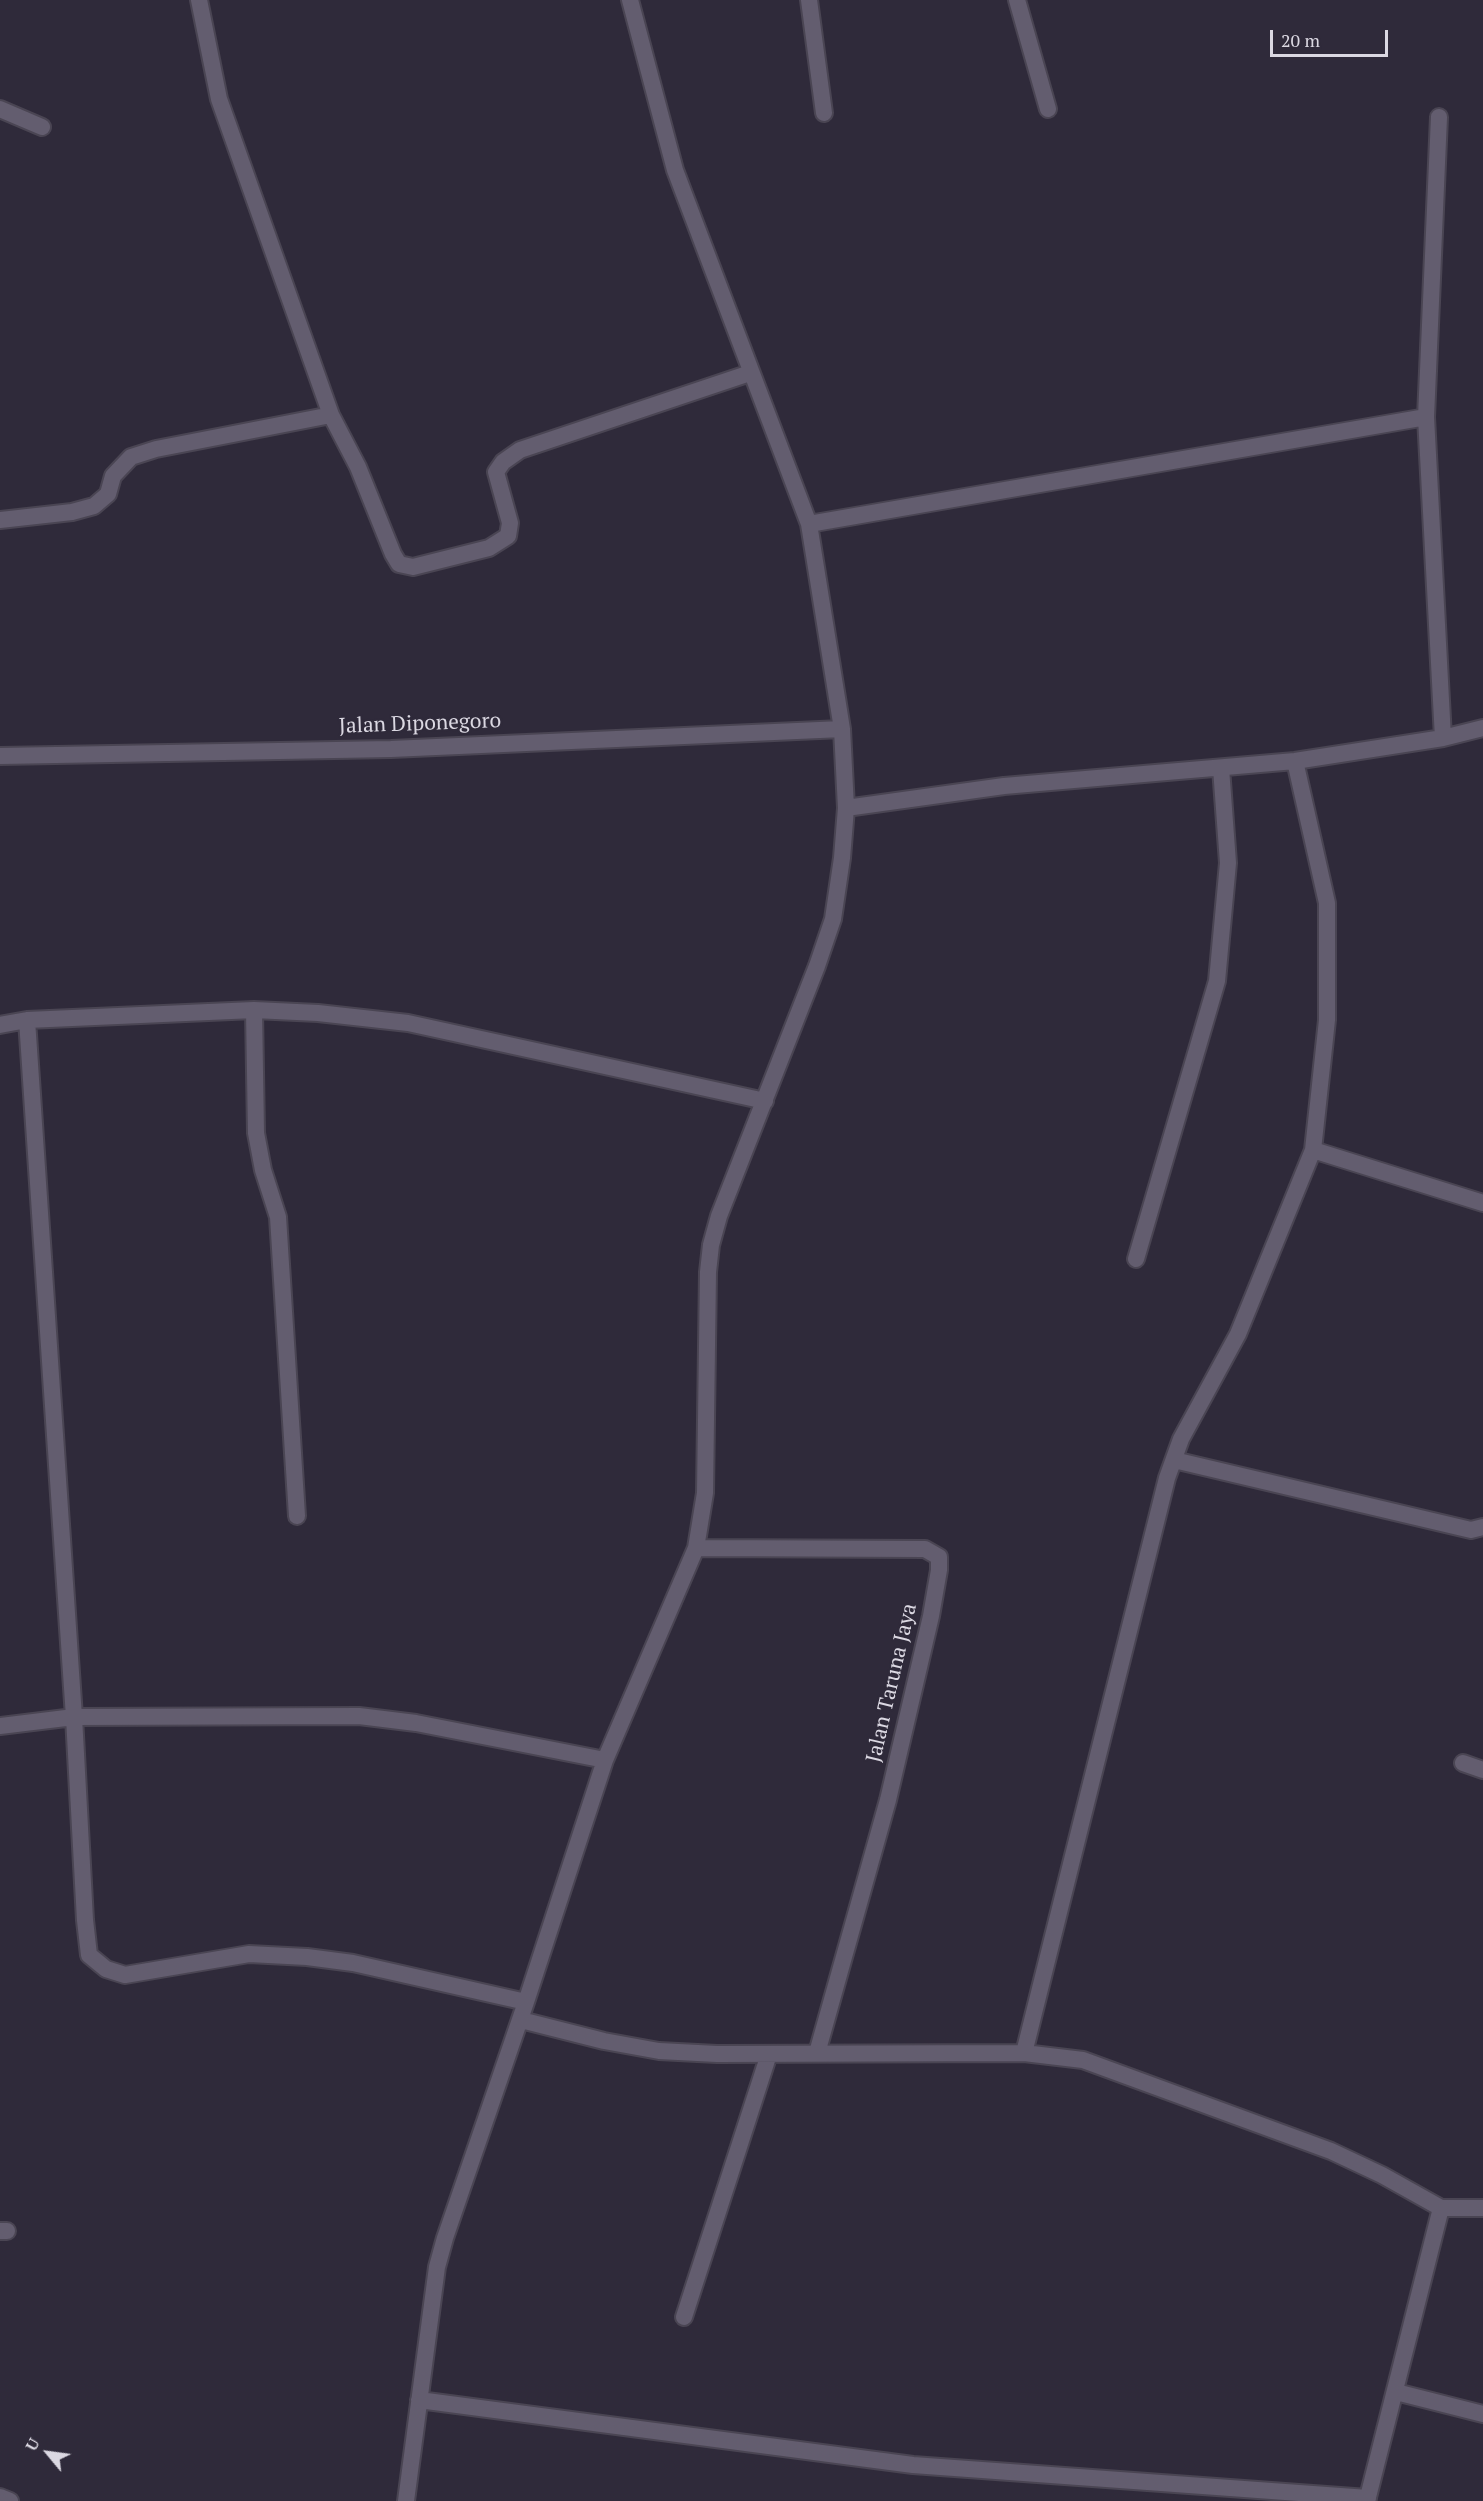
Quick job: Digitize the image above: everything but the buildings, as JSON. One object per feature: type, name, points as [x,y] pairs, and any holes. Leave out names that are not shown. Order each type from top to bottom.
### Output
[{"type":"street","points":[[199,0],[219,99],[330,415],[358,467],[399,564],[413,567],[489,548],[508,536],[510,523],[496,472],[503,462],[520,450],[750,374]]},
{"type":"street","points":[[406,2501],[437,2267],[521,2020],[605,1760],[696,1548],[705,1493],[708,1272],[711,1245],[718,1216],[765,1101],[833,919],[846,808],[842,729],[809,525],[750,374],[675,170],[630,0]]},
{"type":"street","points":[[809,0],[824,113]]},
{"type":"street","points":[[1017,0],[1048,109]]},
{"type":"street","points":[[0,109],[42,127]]},
{"type":"street","points":[[1439,117],[1426,417],[1443,738]]},
{"type":"street","points":[[0,520],[72,512],[94,506],[108,494],[113,476],[131,457],[156,449],[330,415]]},
{"type":"street","points":[[809,525],[1426,417]]},
{"type":"street","points":[[846,808],[1004,786],[1295,762],[1443,738],[1483,728]]},
{"type":"street","name":"Jalan Diponegoro","points":[[0,756],[391,749],[842,729]]},
{"type":"street","points":[[1024,2053],[1167,1478],[1181,1440],[1238,1334],[1313,1150],[1327,1020],[1327,903],[1295,762]]},
{"type":"street","points":[[1136,1259],[1217,981],[1228,863],[1221,768]]},
{"type":"street","points":[[0,1025],[27,1020],[254,1010],[318,1013],[408,1023],[765,1101]]},
{"type":"street","points":[[254,1010],[256,1133],[263,1170],[278,1217],[297,1516]]},
{"type":"street","points":[[27,1020],[89,1955],[106,1969],[126,1975],[249,1954],[307,1957],[353,1963],[526,2002]]},
{"type":"street","points":[[1313,1150],[1483,1203]]},
{"type":"street","points":[[1174,1460],[1470,1530],[1483,1527]]},
{"type":"street","name":"Jalan Taruna Jaya","points":[[696,1548],[925,1550],[939,1557],[931,1616],[888,1800],[817,2053]]},
{"type":"street","points":[[0,1726],[74,1717],[359,1716],[416,1724],[605,1760]]},
{"type":"street","points":[[1463,1763],[1483,1770]]},
{"type":"street","points":[[521,2020],[604,2041],[659,2051],[769,2054],[1024,2053],[1083,2060],[1331,2151],[1382,2175],[1441,2208],[1483,2208]]},
{"type":"street","points":[[684,2317],[769,2054]]},
{"type":"street","points":[[419,2400],[913,2465],[1368,2500],[1441,2208]]},
{"type":"street","points":[[1396,2392],[1483,2414]]},
{"type":"street","points":[[0,2497],[10,2501]]}]
